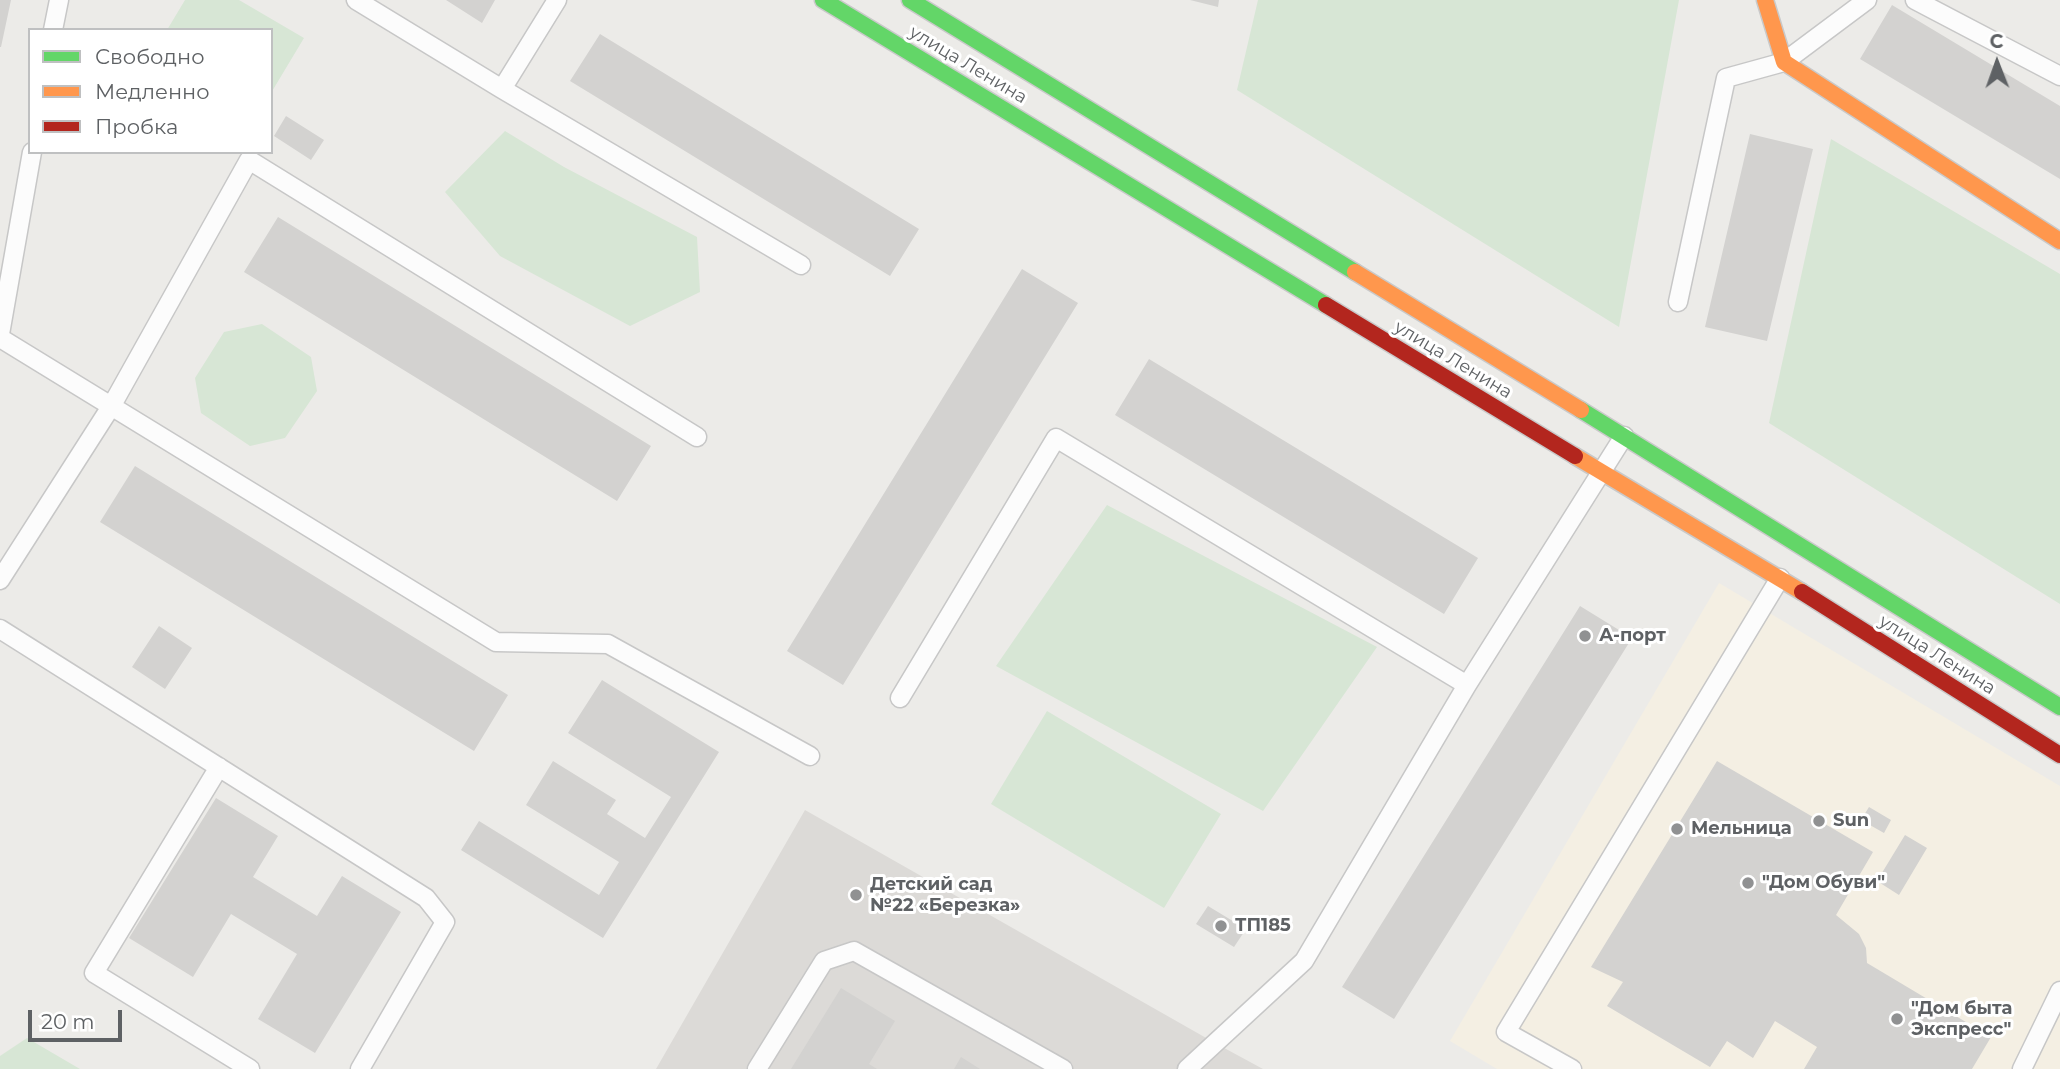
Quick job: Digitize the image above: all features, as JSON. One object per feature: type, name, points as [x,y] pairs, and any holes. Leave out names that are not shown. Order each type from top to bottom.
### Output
[{"type":"main road","name":"улица Ленина","points":[[824,0],[1780,578],[2060,755]]},
{"type":"main road","name":"улица Ленина","points":[[910,0],[1624,436],[2060,707]]},
{"type":"main road","points":[[1765,0],[1784,62],[2060,241]]},
{"type":"lane","points":[[53,28],[59,0]]},
{"type":"lane","points":[[356,0],[800,265]]},
{"type":"lane","points":[[502,89],[557,0]]},
{"type":"lane","points":[[1678,302],[1726,78],[1784,62],[1867,0]]},
{"type":"lane","points":[[1915,0],[2060,76]]},
{"type":"lane","points":[[32,154],[0,336],[496,642],[608,644],[810,756]]},
{"type":"lane","points":[[0,580],[112,405],[249,160],[698,437]]},
{"type":"lane","points":[[1187,1069],[1304,961],[1467,685],[1624,436]]},
{"type":"lane","points":[[901,698],[1056,438],[1467,685]]},
{"type":"lane","points":[[1572,1069],[1506,1032],[1780,578]]},
{"type":"lane","points":[[0,629],[426,898],[445,922],[360,1069]]},
{"type":"lane","points":[[219,767],[94,973],[250,1069]]},
{"type":"lane","points":[[757,1069],[824,961],[854,951],[1063,1069]]},
{"type":"lane","points":[[2022,1069],[2060,990]]},
{"type":"shaded area","points":[[1719,583],[2060,786],[2060,1069],[1497,1069],[1450,1041]]},
{"type":"shaded area","name":"Детский сад №22 «Березка»","points":[[805,810],[1215,1043],[1263,1069],[656,1069]]},
{"type":"green space","points":[[185,0],[239,0],[304,38],[273,90],[273,28],[168,28]]},
{"type":"green space","points":[[1258,0],[1679,0],[1619,327],[1237,90]]},
{"type":"green space","points":[[505,131],[564,167],[697,237],[700,292],[630,326],[500,256],[445,192]]},
{"type":"green space","points":[[1831,139],[2060,274],[2060,604],[1769,423]]},
{"type":"green space","points":[[262,324],[311,357],[317,391],[285,438],[250,446],[201,413],[195,378],[224,332]]},
{"type":"green space","points":[[1107,505],[1377,647],[1263,811],[996,666]]},
{"type":"green space","points":[[1047,711],[1221,814],[1164,908],[991,804]]},
{"type":"green space","points":[[27,1038],[80,1069],[0,1069],[0,1056]]},
{"type":"building","points":[[0,0],[11,0],[1,47],[0,47]]},
{"type":"building","points":[[446,0],[495,0],[482,23]]},
{"type":"building","points":[[1190,0],[1219,0],[1218,7]]},
{"type":"building","points":[[1892,5],[2060,106],[2060,179],[1860,59]]},
{"type":"building","points":[[600,34],[919,229],[890,276],[570,81]]},
{"type":"building","points":[[286,116],[324,140],[311,160],[274,136]]},
{"type":"building","points":[[1750,134],[1813,149],[1767,341],[1705,327]]},
{"type":"building","points":[[278,217],[651,446],[617,501],[244,272]]},
{"type":"building","points":[[1022,269],[1078,303],[843,685],[787,651]]},
{"type":"building","points":[[1149,359],[1478,558],[1444,614],[1115,415]]},
{"type":"building","points":[[135,466],[508,695],[474,751],[100,522]]},
{"type":"building","points":[[1580,606],[1632,638],[1394,1019],[1342,987]]},
{"type":"building","points":[[159,626],[192,648],[165,689],[132,667]]},
{"type":"building","points":[[602,680],[719,752],[603,938],[461,850],[479,821],[599,895],[619,862],[526,805],[553,761],[616,800],[607,814],[645,838],[671,797],[568,733]]},
{"type":"building","name":"\"Дом Обуви\"","points":[[1717,761],[1873,852],[1836,915],[1859,934],[1866,948],[1867,963],[1991,1037],[1972,1069],[1804,1069],[1817,1047],[1775,1021],[1753,1058],[1727,1041],[1710,1067],[1607,1006],[1623,982],[1591,967]]},
{"type":"building","points":[[216,798],[278,836],[253,877],[317,916],[342,876],[401,912],[315,1053],[258,1019],[297,954],[231,914],[193,977],[129,938]]},
{"type":"building","points":[[1869,807],[1891,820],[1884,833],[1861,820]]},
{"type":"building","points":[[1905,835],[1927,848],[1899,895],[1877,881]]},
{"type":"building","name":"ТП185","points":[[1208,906],[1246,929],[1234,947],[1196,924]]},
{"type":"building","points":[[841,988],[895,1021],[869,1064],[877,1069],[791,1069]]},
{"type":"building","points":[[961,1057],[980,1069],[954,1069]]},
{"type":"traffic: fast","points":[[823,0],[1326,305]]},
{"type":"traffic: fast","points":[[910,0],[1355,272]]},
{"type":"traffic: fast","points":[[1581,410],[2060,707]]},
{"type":"traffic: slow","points":[[1765,0],[1784,62],[2060,241]]},
{"type":"traffic: slow","points":[[1355,272],[1581,410]]},
{"type":"traffic: slow","points":[[1575,456],[1802,592]]},
{"type":"traffic: jam","points":[[1326,305],[1575,456]]},
{"type":"traffic: jam","points":[[1802,592],[2060,755]]},
{"type":"place","name":"А-порт","points":[[1585,636]]},
{"type":"place","name":"Sun","points":[[1819,821]]},
{"type":"place","name":"Мельница","points":[[1677,829]]},
{"type":"place","name":"\"Дом Обуви\"","points":[[1748,883]]},
{"type":"place","name":"Детский сад №22 «Березка»","points":[[856,895]]},
{"type":"place","name":"ТП185","points":[[1221,926]]},
{"type":"place","name":"\"Дом быта Экспресс\"","points":[[1897,1019]]}]
